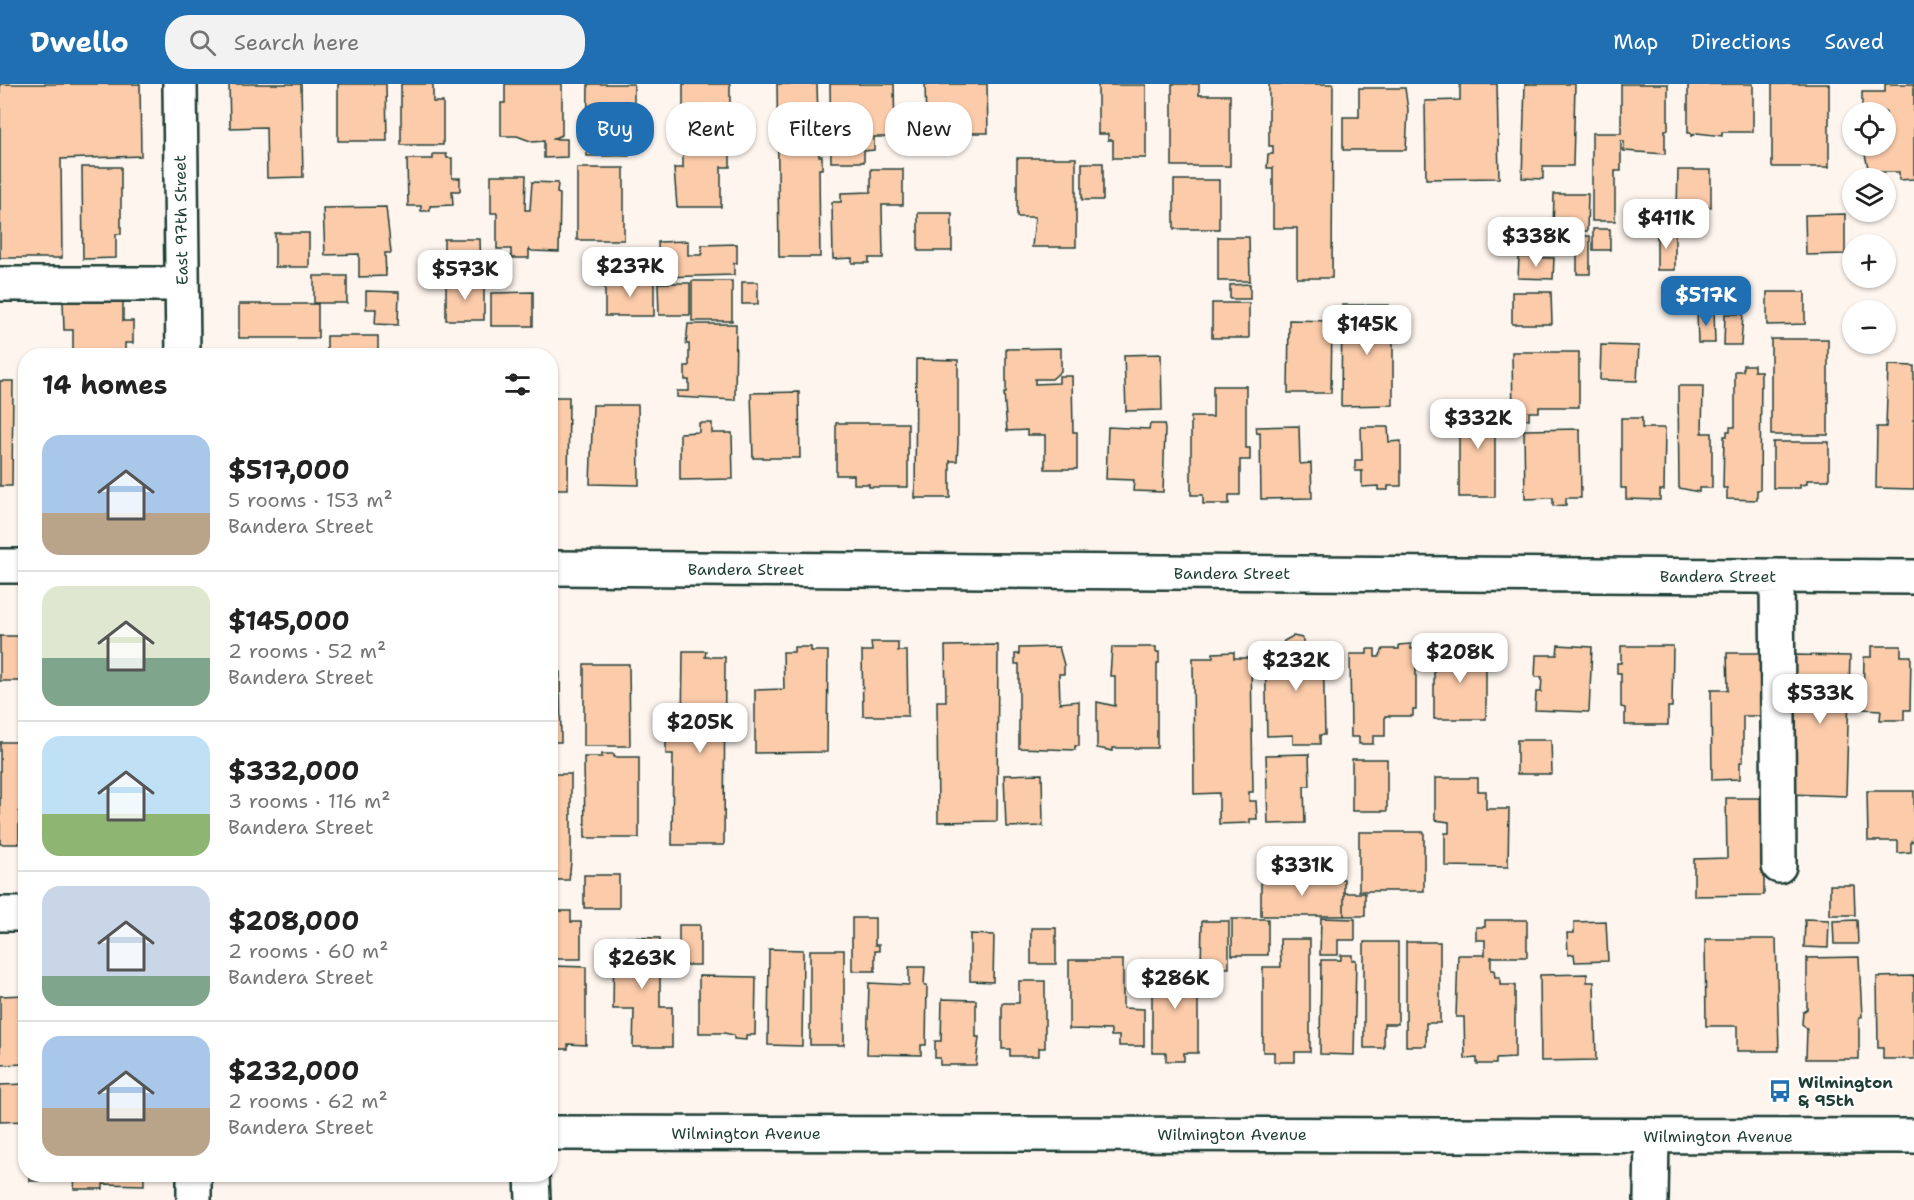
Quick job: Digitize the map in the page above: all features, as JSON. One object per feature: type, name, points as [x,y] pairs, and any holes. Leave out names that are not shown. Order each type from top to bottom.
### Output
[{"type":"street","name":"East 97th Street","points":[[180,84],[183,348]]},
{"type":"street","points":[[0,284],[182,284]]},
{"type":"street","points":[[0,566],[18,566]]},
{"type":"street","name":"Bandera Street","points":[[558,568],[1914,577]]},
{"type":"street","points":[[1777,576],[1776,774],[1779,866]]},
{"type":"street","points":[[0,914],[18,914]]},
{"type":"street","name":"Wilmington Avenue","points":[[558,1133],[1914,1136]]},
{"type":"street","points":[[1651,1200],[1652,1135]]},
{"type":"street","points":[[194,1182],[194,1200]]},
{"type":"street","points":[[532,1182],[532,1200]]},
{"type":"building","points":[[0,84],[140,84],[141,156],[61,159],[62,258],[0,258]]},
{"type":"building","points":[[229,84],[301,84],[303,177],[267,178],[266,127],[230,128]]},
{"type":"building","points":[[338,84],[386,84],[387,141],[338,141]]},
{"type":"building","points":[[401,84],[433,84],[433,102],[443,102],[443,145],[401,145]]},
{"type":"building","points":[[505,84],[562,84],[562,135],[552,139],[567,139],[567,157],[544,158],[544,141],[533,142],[517,136],[501,136],[501,103],[505,103]]},
{"type":"building","points":[[588,84],[634,84],[634,102],[588,102]]},
{"type":"building","points":[[683,84],[730,84],[730,102],[683,102]]},
{"type":"building","points":[[777,84],[817,84],[818,102],[777,102]]},
{"type":"building","points":[[830,84],[894,84],[894,102],[885,102],[885,137],[874,137],[874,150],[873,102],[830,102]]},
{"type":"building","points":[[925,84],[987,84],[988,133],[972,133],[972,102],[925,102]]},
{"type":"building","points":[[1172,84],[1199,84],[1199,95],[1230,95],[1230,166],[1172,166]]},
{"type":"building","points":[[1269,84],[1333,84],[1332,278],[1297,278],[1297,228],[1273,228],[1273,168],[1267,168],[1268,154],[1273,154],[1273,146],[1269,146]]},
{"type":"building","points":[[1460,84],[1497,84],[1499,178],[1426,179],[1425,101],[1460,100]]},
{"type":"building","points":[[1525,84],[1575,84],[1573,166],[1543,166],[1543,179],[1522,178]]},
{"type":"building","points":[[1621,84],[1668,84],[1668,130],[1665,130],[1665,154],[1624,151],[1624,141],[1621,141],[1621,171],[1615,171],[1615,221],[1592,221],[1592,133],[1621,133]]},
{"type":"building","points":[[1688,84],[1753,84],[1753,132],[1722,132],[1722,136],[1697,133],[1691,136],[1691,133],[1688,133]]},
{"type":"building","points":[[1772,84],[1829,84],[1829,167],[1772,167]]},
{"type":"building","points":[[1885,84],[1914,84],[1914,179],[1899,180],[1899,172],[1896,172],[1896,168],[1868,168],[1865,156],[1896,156],[1896,102],[1862,102],[1862,92],[1885,92]]},
{"type":"building","points":[[1098,85],[1146,85],[1146,158],[1113,158],[1113,140],[1108,140],[1108,134],[1098,134]]},
{"type":"building","points":[[1359,88],[1405,88],[1408,110],[1406,150],[1343,150],[1343,117],[1359,117]]},
{"type":"building","points":[[433,154],[446,154],[447,158],[452,158],[452,178],[460,178],[460,191],[452,191],[453,205],[430,206],[430,211],[421,211],[421,206],[408,206],[407,159],[433,159]]},
{"type":"building","points":[[683,156],[730,156],[730,167],[721,167],[721,207],[677,207],[674,168],[683,168]]},
{"type":"building","points":[[778,156],[822,156],[822,169],[819,169],[820,257],[779,257]]},
{"type":"building","points":[[831,156],[864,156],[864,162],[831,162]]},
{"type":"building","points":[[1017,158],[1076,158],[1076,247],[1032,247],[1035,217],[1017,217]]},
{"type":"building","points":[[1082,163],[1103,163],[1103,200],[1082,200]]},
{"type":"building","points":[[82,167],[121,167],[121,234],[116,234],[116,258],[83,259]]},
{"type":"building","points":[[577,168],[624,168],[624,240],[577,240]]},
{"type":"building","points":[[871,169],[903,169],[903,205],[882,205],[883,258],[869,258],[869,263],[852,263],[852,258],[833,259],[832,202],[841,202],[841,193],[871,192]]},
{"type":"building","points":[[1678,170],[1711,170],[1711,207],[1677,207]]},
{"type":"building","points":[[491,175],[526,175],[525,210],[530,210],[532,182],[558,183],[557,193],[560,194],[559,252],[529,249],[529,258],[511,258],[511,249],[497,249],[497,213],[491,213]]},
{"type":"building","points":[[1174,180],[1219,180],[1219,229],[1174,229]]},
{"type":"building","points":[[1554,194],[1588,194],[1587,231],[1553,231]]},
{"type":"building","points":[[386,207],[391,253],[385,253],[386,276],[359,277],[359,254],[325,255],[323,208]]},
{"type":"building","points":[[918,213],[952,213],[952,251],[918,251]]},
{"type":"building","points":[[1842,214],[1845,234],[1842,234],[1842,254],[1806,255],[1805,215]]},
{"type":"building","points":[[1593,229],[1610,229],[1610,250],[1593,250]]},
{"type":"building","points":[[1657,229],[1675,229],[1675,270],[1657,270]]},
{"type":"building","points":[[275,233],[309,233],[309,267],[275,267]]},
{"type":"building","points":[[1577,236],[1590,236],[1590,274],[1577,274]]},
{"type":"building","points":[[1218,237],[1249,237],[1250,281],[1218,281]]},
{"type":"building","points":[[444,239],[480,239],[481,274],[444,275]]},
{"type":"building","points":[[688,241],[688,255],[702,255],[702,245],[737,244],[737,263],[734,263],[734,275],[659,277],[658,242]]},
{"type":"building","points":[[1519,257],[1554,258],[1553,279],[1518,278]]},
{"type":"building","points":[[314,276],[347,276],[347,303],[314,303]]},
{"type":"building","points":[[605,281],[654,281],[654,316],[605,316]]},
{"type":"building","points":[[692,281],[732,281],[732,321],[692,321]]},
{"type":"building","points":[[446,282],[484,282],[484,320],[446,320]]},
{"type":"building","points":[[742,282],[758,282],[758,304],[742,304]]},
{"type":"building","points":[[658,283],[690,283],[690,315],[659,315]]},
{"type":"building","points":[[1250,284],[1250,299],[1230,299],[1230,285]]},
{"type":"building","points":[[366,291],[399,292],[398,325],[375,324],[376,309],[366,309]]},
{"type":"building","points":[[533,292],[533,326],[491,326],[491,293]]},
{"type":"building","points":[[1512,292],[1551,292],[1552,324],[1512,324]]},
{"type":"building","points":[[1767,292],[1805,292],[1805,324],[1767,325]]},
{"type":"building","points":[[123,301],[123,321],[133,321],[133,343],[125,343],[125,348],[73,348],[73,330],[64,330],[63,302]]},
{"type":"building","points":[[1212,303],[1249,303],[1249,338],[1212,338]]},
{"type":"building","points":[[239,304],[318,304],[318,338],[239,338]]},
{"type":"building","points":[[1342,305],[1389,305],[1389,327],[1393,327],[1393,405],[1341,406]]},
{"type":"building","points":[[1697,311],[1714,311],[1715,343],[1698,343]]},
{"type":"building","points":[[1725,314],[1743,314],[1741,345],[1724,345]]},
{"type":"building","points":[[1289,320],[1332,321],[1331,393],[1288,393]]},
{"type":"building","points":[[688,324],[736,324],[735,400],[677,397],[677,391],[689,391],[689,380],[685,380],[685,366],[689,366],[689,344],[686,344]]},
{"type":"building","points":[[327,336],[378,336],[378,348],[327,348]]},
{"type":"building","points":[[1771,339],[1828,339],[1828,435],[1771,435]]},
{"type":"building","points":[[1601,345],[1639,346],[1637,381],[1600,380]]},
{"type":"building","points":[[1061,348],[1061,371],[1052,379],[1035,379],[1035,384],[1059,383],[1059,376],[1072,376],[1073,432],[1077,432],[1077,469],[1045,469],[1045,435],[1027,435],[1027,430],[1007,431],[1004,393],[1006,393],[1006,349]]},
{"type":"building","points":[[1512,352],[1579,352],[1579,407],[1539,407],[1539,412],[1529,412],[1529,419],[1513,419]]},
{"type":"building","points":[[1161,354],[1162,410],[1126,411],[1124,355]]},
{"type":"building","points":[[916,359],[958,360],[957,461],[950,461],[950,498],[915,498]]},
{"type":"building","points":[[1743,365],[1754,365],[1754,371],[1761,371],[1760,490],[1757,490],[1757,500],[1727,499],[1727,488],[1723,488],[1724,436],[1727,436],[1730,427],[1735,427],[1735,371],[1743,371]]},
{"type":"building","points":[[1888,365],[1914,366],[1914,489],[1876,488],[1877,427],[1886,427]]},
{"type":"building","points":[[0,381],[13,381],[12,486],[0,486]]},
{"type":"building","points":[[1213,386],[1246,386],[1246,448],[1250,448],[1250,460],[1240,460],[1240,495],[1229,495],[1229,504],[1203,504],[1203,495],[1191,495],[1191,417],[1213,417]]},
{"type":"building","points":[[1678,386],[1703,386],[1702,433],[1712,433],[1712,488],[1699,488],[1699,492],[1679,488]]},
{"type":"building","points":[[799,392],[800,458],[753,458],[751,393]]},
{"type":"building","points":[[558,397],[569,397],[568,489],[558,489]]},
{"type":"building","points":[[593,405],[638,405],[639,485],[590,484]]},
{"type":"building","points":[[1459,405],[1500,405],[1500,434],[1495,434],[1495,497],[1459,497]]},
{"type":"building","points":[[1621,418],[1642,418],[1642,428],[1665,428],[1664,490],[1660,490],[1660,500],[1626,499],[1626,488],[1621,488]]},
{"type":"building","points":[[699,423],[712,423],[712,433],[732,433],[733,479],[680,480],[680,433],[699,432]]},
{"type":"building","points":[[836,423],[908,423],[908,487],[869,487],[869,484],[854,484],[854,475],[836,475]]},
{"type":"building","points":[[1150,424],[1164,424],[1165,429],[1163,492],[1133,491],[1134,480],[1106,479],[1108,427],[1149,429]]},
{"type":"building","points":[[1299,426],[1300,464],[1311,463],[1312,498],[1261,499],[1260,432],[1257,433],[1256,427]]},
{"type":"building","points":[[1361,427],[1388,427],[1389,442],[1401,441],[1401,486],[1388,486],[1388,490],[1378,490],[1378,486],[1362,487],[1362,471],[1355,471],[1355,460],[1362,460]]},
{"type":"building","points":[[1580,429],[1581,498],[1566,498],[1566,505],[1553,506],[1553,498],[1525,499],[1524,430]]},
{"type":"building","points":[[1773,442],[1829,442],[1829,480],[1807,480],[1807,484],[1800,485],[1800,488],[1773,488]]},
{"type":"building","points":[[0,636],[18,636],[18,681],[0,681]]},
{"type":"building","points":[[1293,636],[1302,638],[1305,647],[1323,647],[1325,735],[1320,735],[1320,744],[1293,744],[1293,735],[1267,736],[1265,651],[1282,649],[1284,641]]},
{"type":"building","points":[[871,642],[898,642],[898,651],[907,651],[908,716],[863,716],[862,651],[872,651]]},
{"type":"building","points":[[1411,644],[1411,649],[1416,649],[1416,709],[1413,709],[1413,716],[1385,716],[1385,736],[1373,736],[1373,744],[1359,744],[1359,737],[1351,737],[1350,654],[1367,654],[1367,649],[1375,649],[1375,657],[1379,657],[1383,649],[1399,649],[1399,645]]},
{"type":"building","points":[[998,645],[997,821],[938,822],[937,701],[946,701],[945,646]]},
{"type":"building","points":[[1558,645],[1592,647],[1589,712],[1535,710],[1536,692],[1541,692],[1542,677],[1535,677],[1536,655],[1557,655]]},
{"type":"building","points":[[1621,646],[1673,646],[1672,707],[1668,707],[1668,725],[1625,725],[1625,708],[1621,707],[1621,673],[1617,673],[1617,663],[1621,663]]},
{"type":"building","points":[[1872,646],[1901,646],[1901,656],[1911,656],[1910,710],[1904,710],[1904,720],[1880,720],[1881,710],[1863,709],[1864,657],[1872,657]]},
{"type":"building","points":[[794,647],[811,647],[811,651],[828,651],[827,752],[755,753],[755,690],[784,689],[783,652],[794,652]]},
{"type":"building","points":[[1059,647],[1064,665],[1064,674],[1059,674],[1060,703],[1079,701],[1079,746],[1075,746],[1075,750],[1019,748],[1019,664],[1015,664],[1015,654],[1019,654],[1019,648]]},
{"type":"building","points":[[1112,647],[1156,647],[1156,652],[1159,652],[1157,748],[1113,748],[1113,751],[1097,748],[1097,702],[1115,706],[1115,676],[1110,676]]},
{"type":"building","points":[[1434,650],[1486,650],[1486,719],[1434,719]]},
{"type":"building","points":[[683,651],[706,651],[705,657],[725,657],[724,845],[672,845],[673,754],[666,754],[666,731],[682,731]]},
{"type":"building","points":[[1234,652],[1234,658],[1251,658],[1253,792],[1249,792],[1249,801],[1256,801],[1257,819],[1250,819],[1250,823],[1219,824],[1219,793],[1194,794],[1193,658],[1213,658],[1213,653]]},
{"type":"building","points":[[1727,653],[1760,653],[1761,716],[1743,716],[1743,762],[1740,762],[1740,779],[1712,780],[1711,690],[1728,690]]},
{"type":"building","points":[[1793,655],[1850,656],[1846,796],[1789,794]]},
{"type":"building","points":[[584,664],[629,664],[630,746],[584,746]]},
{"type":"building","points":[[558,672],[560,672],[561,742],[558,742]]},
{"type":"building","points":[[1517,740],[1551,740],[1552,774],[1517,774]]},
{"type":"building","points":[[0,742],[18,742],[18,844],[0,844]]},
{"type":"building","points":[[602,754],[614,754],[614,757],[639,757],[639,838],[585,838],[584,757],[602,757]]},
{"type":"building","points":[[1309,754],[1310,786],[1304,786],[1305,823],[1268,824],[1266,755]]},
{"type":"building","points":[[1352,759],[1387,759],[1387,811],[1352,811]]},
{"type":"building","points":[[558,774],[571,774],[569,880],[558,880]]},
{"type":"building","points":[[1042,774],[1043,826],[1006,827],[1004,775]]},
{"type":"building","points":[[1435,778],[1478,778],[1478,791],[1486,791],[1486,809],[1509,809],[1508,867],[1445,866],[1445,833],[1449,833],[1449,822],[1435,820]]},
{"type":"building","points":[[1867,791],[1914,791],[1914,841],[1911,841],[1911,852],[1898,853],[1898,841],[1868,841]]},
{"type":"building","points":[[1726,798],[1764,798],[1764,895],[1694,896],[1694,859],[1727,858]]},
{"type":"building","points":[[1359,832],[1424,832],[1424,891],[1359,891]]},
{"type":"building","points":[[584,875],[619,875],[619,908],[584,908]]},
{"type":"building","points":[[1261,879],[1344,879],[1344,916],[1261,916]]},
{"type":"building","points":[[1830,885],[1854,885],[1855,915],[1830,915]]},
{"type":"building","points":[[1344,893],[1365,893],[1365,916],[1344,916]]},
{"type":"building","points":[[558,911],[571,911],[571,922],[581,922],[581,959],[558,959]]},
{"type":"building","points":[[852,918],[875,918],[875,945],[879,945],[879,951],[875,951],[875,971],[852,971]]},
{"type":"building","points":[[1321,918],[1355,919],[1355,940],[1338,940],[1338,955],[1320,955]]},
{"type":"building","points":[[1232,919],[1268,919],[1268,955],[1232,955]]},
{"type":"building","points":[[1805,919],[1829,920],[1828,948],[1804,947]]},
{"type":"building","points":[[1485,920],[1527,920],[1527,957],[1491,957],[1491,970],[1494,970],[1495,977],[1500,977],[1500,985],[1515,985],[1515,1058],[1496,1059],[1496,1064],[1477,1064],[1477,1058],[1465,1059],[1464,1017],[1456,1017],[1458,955],[1485,955],[1485,940],[1476,940],[1476,927],[1485,927]]},
{"type":"building","points":[[1857,920],[1858,944],[1834,944],[1833,921]]},
{"type":"building","points":[[1202,921],[1229,921],[1229,968],[1201,968]]},
{"type":"building","points":[[1606,921],[1608,961],[1575,962],[1574,954],[1568,955],[1567,933],[1574,933],[1574,922]]},
{"type":"building","points":[[679,925],[700,925],[700,965],[679,965]]},
{"type":"building","points":[[1031,928],[1056,928],[1056,964],[1031,964]]},
{"type":"building","points":[[970,934],[994,935],[993,982],[970,981]]},
{"type":"building","points":[[614,937],[660,938],[660,1007],[672,1007],[672,1047],[633,1047],[634,1009],[613,1009]]},
{"type":"building","points":[[1280,939],[1310,939],[1310,1052],[1295,1052],[1295,1062],[1274,1062],[1274,1052],[1263,1052],[1263,967],[1281,967]]},
{"type":"building","points":[[1705,939],[1776,939],[1779,1051],[1737,1051],[1737,1026],[1706,1026]]},
{"type":"building","points":[[1364,942],[1398,942],[1398,1024],[1384,1024],[1384,1048],[1364,1048]]},
{"type":"building","points":[[1406,942],[1440,942],[1440,1023],[1426,1023],[1426,1046],[1406,1046]]},
{"type":"building","points":[[769,949],[803,950],[802,1046],[768,1045]]},
{"type":"building","points":[[810,950],[844,950],[844,1045],[810,1045]]},
{"type":"building","points":[[1341,955],[1352,955],[1352,960],[1356,960],[1354,1055],[1320,1054],[1321,960],[1341,960]]},
{"type":"building","points":[[1859,957],[1862,1017],[1859,1019],[1859,1059],[1806,1059],[1807,1029],[1802,1024],[1803,1012],[1807,1009],[1807,958]]},
{"type":"building","points":[[1069,960],[1123,960],[1123,1008],[1144,1009],[1144,1046],[1119,1046],[1119,1036],[1111,1036],[1111,1030],[1069,1029]]},
{"type":"building","points":[[1152,963],[1193,963],[1193,979],[1198,979],[1198,1053],[1184,1053],[1184,1061],[1166,1061],[1166,1053],[1152,1053]]},
{"type":"building","points":[[558,966],[586,967],[586,1045],[568,1044],[568,1049],[558,1049]]},
{"type":"building","points":[[909,967],[925,967],[926,1045],[921,1045],[921,1055],[867,1054],[869,983],[909,985]]},
{"type":"building","points":[[1587,974],[1587,982],[1594,982],[1596,1060],[1541,1061],[1540,975]]},
{"type":"building","points":[[699,976],[756,977],[755,1035],[746,1035],[746,1040],[734,1039],[734,1035],[724,1033],[699,1033]]},
{"type":"building","points":[[1914,976],[1914,1059],[1883,1059],[1883,1048],[1878,1048],[1877,977]]},
{"type":"building","points":[[1019,981],[1045,981],[1045,1048],[1039,1048],[1039,1056],[1010,1056],[1010,1049],[1002,1049],[1002,1003],[1019,1003]]},
{"type":"building","points":[[18,995],[18,1064],[0,1065],[0,996]]},
{"type":"building","points":[[942,999],[976,1000],[976,1037],[979,1037],[976,1065],[940,1065],[940,1058],[935,1058],[935,1041],[941,1041]]},
{"type":"building","points":[[18,1084],[18,1121],[0,1122],[0,1085]]},
{"type":"building","points":[[74,1182],[144,1182],[144,1185],[103,1184],[103,1189],[74,1189]]},
{"type":"place","name":"Wilmington & 95th","points":[[1780,1091]]}]
